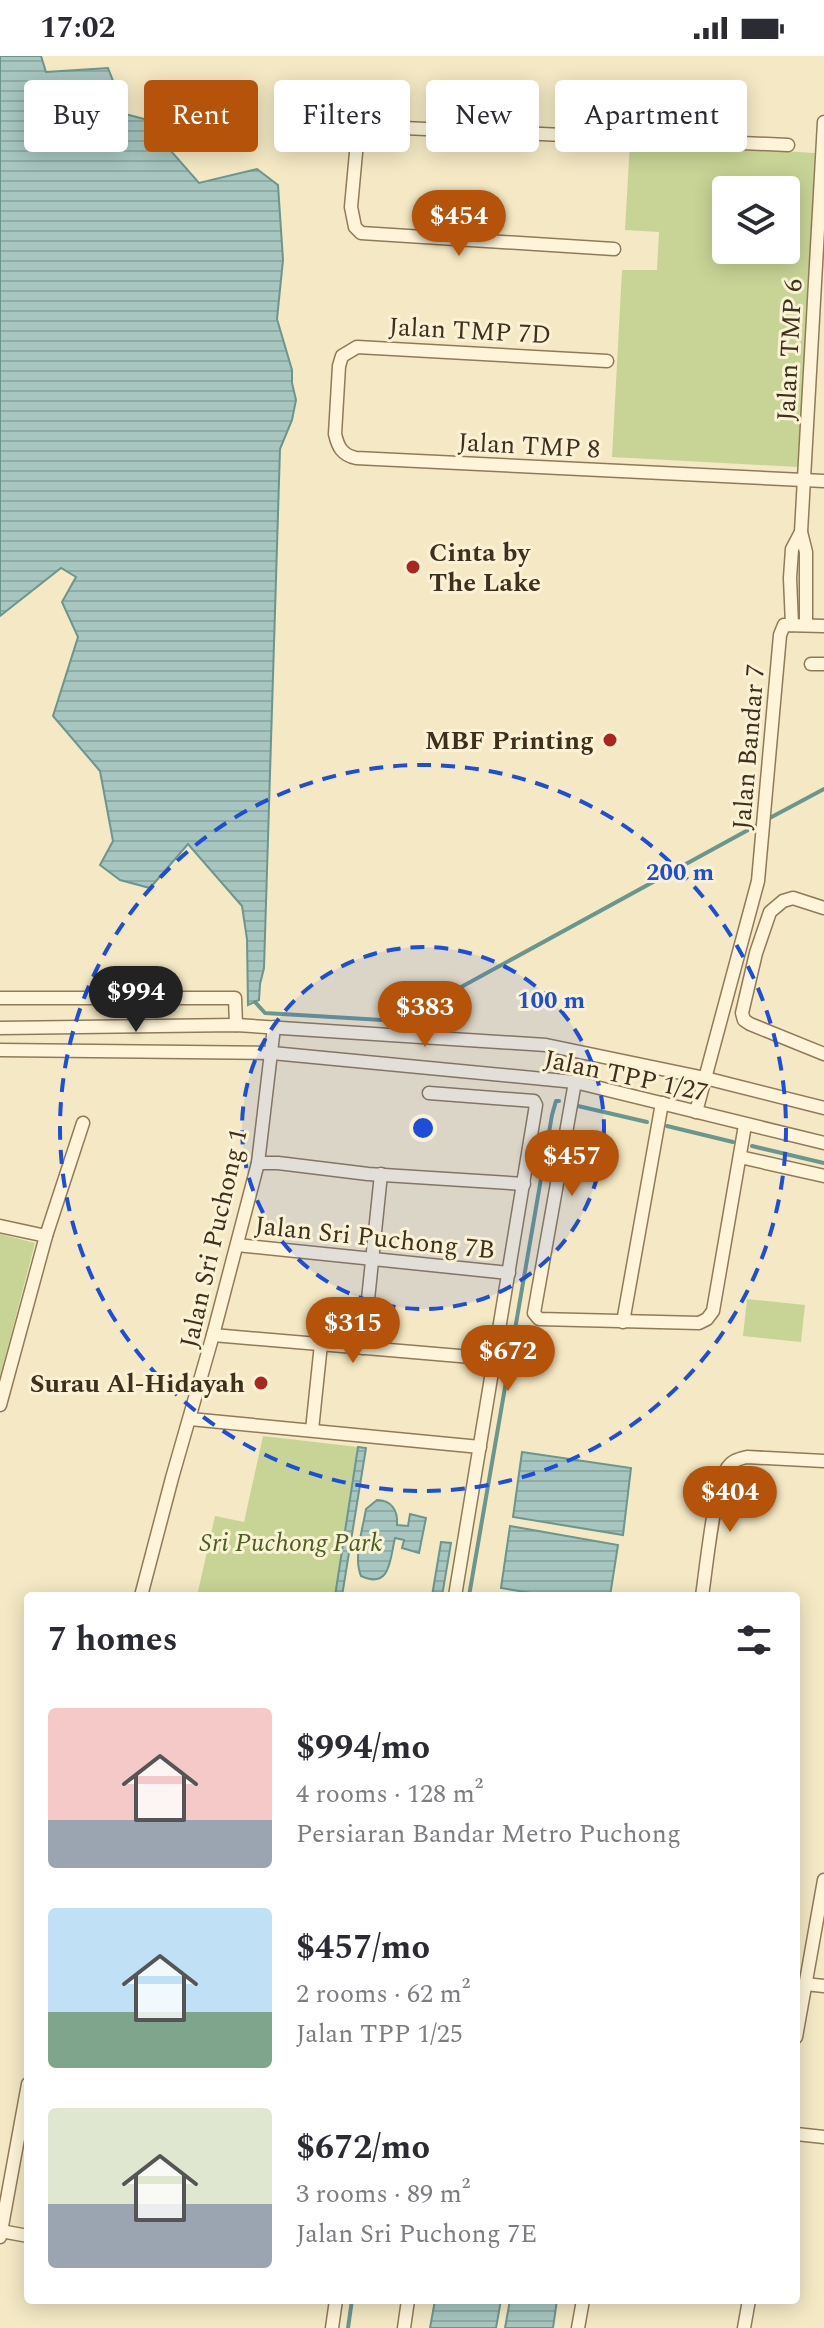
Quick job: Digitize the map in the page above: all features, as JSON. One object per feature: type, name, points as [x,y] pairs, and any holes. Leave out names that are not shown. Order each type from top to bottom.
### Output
[{"type":"street","name":"Jalan TMP 6","points":[[806,625],[806,552],[801,532],[820,257],[824,122]]},
{"type":"street","points":[[614,249],[361,233],[355,227],[351,207],[358,131],[363,127],[788,145]]},
{"type":"street","name":"Jalan TMP 7D","points":[[339,366],[342,356],[357,347],[366,346],[607,361]]},
{"type":"street","name":"Jalan TMP 8","points":[[339,366],[335,434],[342,451],[356,458],[824,481]]},
{"type":"street","points":[[810,367],[824,368]]},
{"type":"street","name":"Jalan TMP 6","points":[[792,625],[792,549],[801,532]]},
{"type":"street","name":"Jalan Bandar 7","points":[[696,1112],[758,881],[778,643],[784,625],[792,625]]},
{"type":"street","points":[[792,625],[824,626]]},
{"type":"street","points":[[824,908],[793,898],[775,906],[770,912],[756,953],[742,1013],[744,1020],[824,1054]]},
{"type":"street","points":[[0,998],[235,998],[236,1025]]},
{"type":"street","name":"Jalan TPP 1/27","points":[[0,1028],[236,1025],[546,1045],[705,1078],[824,1108]]},
{"type":"street","name":"Jalan Sri Puchong 1","points":[[142,1592],[258,1163],[274,1027]]},
{"type":"street","name":"Jalan TPP 1/27","points":[[0,1050],[272,1053],[575,1082],[824,1143]]},
{"type":"street","points":[[575,1082],[534,1313],[539,1319],[699,1323],[707,1319],[713,1311],[745,1125]]},
{"type":"street","points":[[429,1093],[536,1103],[456,1592]]},
{"type":"street","points":[[623,1322],[662,1103]]},
{"type":"street","points":[[0,1405],[46,1236],[83,1123]]},
{"type":"street","points":[[740,1157],[824,1176]]},
{"type":"street","points":[[258,1163],[524,1184]]},
{"type":"street","points":[[363,1348],[381,1174]]},
{"type":"street","points":[[0,1226],[46,1236]]},
{"type":"street","name":"Jalan Sri Puchong 7B","points":[[237,1245],[509,1273]]},
{"type":"street","points":[[213,1335],[495,1359]]},
{"type":"street","points":[[312,1430],[321,1344]]},
{"type":"street","points":[[190,1419],[480,1447]]},
{"type":"street","points":[[703,1592],[721,1481],[730,1465],[737,1459],[747,1457],[824,1461]]},
{"type":"street","points":[[800,2013],[824,1880]]},
{"type":"street","points":[[805,1984],[824,1986]]},
{"type":"street","points":[[24,2126],[0,2234],[24,2236]]},
{"type":"street","points":[[800,2134],[824,2137]]},
{"type":"street","points":[[332,2328],[335,2304]]},
{"type":"street","points":[[404,2328],[407,2304]]},
{"type":"street","points":[[578,2328],[582,2304]]},
{"type":"street","points":[[744,2328],[748,2304]]},
{"type":"green space","points":[[747,149],[815,153],[798,467],[612,457],[622,270],[657,270],[659,232],[625,230],[629,152],[747,152]]},
{"type":"green space","points":[[0,1234],[35,1243],[0,1377]]},
{"type":"green space","points":[[747,1299],[805,1305],[801,1342],[743,1336]]},
{"type":"green space","name":"Sri Puchong Park","points":[[263,1436],[358,1447],[336,1592],[198,1592],[215,1516],[244,1522]]},
{"type":"water","points":[[0,56],[41,56],[46,72],[108,68],[113,80],[24,80],[24,152],[128,152],[128,115],[144,119],[144,152],[172,152],[199,183],[257,169],[278,185],[283,260],[277,319],[292,370],[296,400],[292,420],[280,449],[264,968],[259,1000],[248,1005],[247,939],[242,906],[188,844],[150,888],[120,880],[100,865],[113,841],[100,771],[53,716],[78,637],[62,602],[76,577],[61,568],[0,616]]},
{"type":"water","points":[[358,1447],[366,1448],[343,1592],[336,1592]]},
{"type":"water","points":[[522,1452],[631,1468],[623,1535],[513,1517]]},
{"type":"water","points":[[377,1500],[393,1507],[397,1525],[408,1526],[410,1514],[426,1518],[419,1553],[402,1548],[404,1540],[395,1538],[387,1570],[378,1579],[371,1579],[361,1576],[358,1552],[366,1509]]},
{"type":"water","points":[[510,1526],[618,1545],[611,1592],[526,1592],[501,1588]]},
{"type":"water","points":[[441,1542],[451,1543],[443,1592],[433,1592]]},
{"type":"water","points":[[434,2304],[500,2304],[496,2328],[430,2328]]},
{"type":"water","points":[[509,2304],[556,2304],[553,2328],[505,2328]]},
{"type":"waterway","points":[[766,820],[824,789]]},
{"type":"waterway","points":[[255,1002],[265,1013],[399,1021],[759,824]]},
{"type":"waterway","points":[[470,1592],[552,1115],[556,1101],[559,1101]]},
{"type":"waterway","points":[[578,1106],[647,1122]]},
{"type":"waterway","points":[[667,1126],[733,1142]]},
{"type":"waterway","points":[[752,1146],[824,1163]]},
{"type":"waterway","points":[[348,2328],[351,2304]]},
{"type":"place","name":"Cinta by The Lake","points":[[413,567]]},
{"type":"place","name":"MBF Printing","points":[[610,740]]},
{"type":"place","name":"Surau Al-Hidayah","points":[[261,1383]]}]
